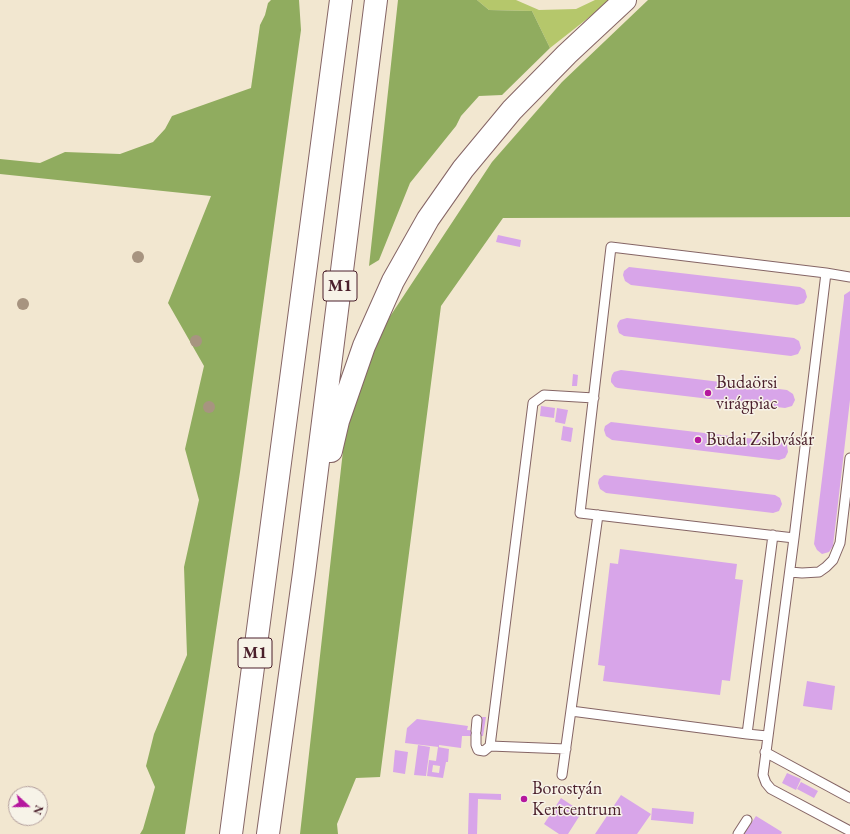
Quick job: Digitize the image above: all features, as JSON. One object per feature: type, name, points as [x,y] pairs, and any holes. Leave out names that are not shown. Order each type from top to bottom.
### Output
[{"type":"main road","name":"M1","points":[[230,834],[341,0]]},
{"type":"main road","name":"M1","points":[[268,834],[304,573],[376,0]]},
{"type":"main road","points":[[304,573],[322,504],[338,421],[364,346],[393,280],[428,219],[468,163],[512,110],[567,54],[625,0]]},
{"type":"lane","points":[[794,538],[580,513],[611,247],[850,277]]},
{"type":"lane","points":[[826,273],[790,572],[763,775],[766,783],[771,789],[850,831]]},
{"type":"lane","points":[[490,746],[533,403],[544,395],[594,398]]},
{"type":"lane","points":[[790,572],[811,574],[819,572],[833,560],[840,543],[850,458]]},
{"type":"lane","points":[[562,775],[598,515]]},
{"type":"lane","points":[[747,734],[773,535]]},
{"type":"lane","points":[[571,711],[768,736]]},
{"type":"lane","points":[[477,720],[476,746],[478,750],[484,751],[490,746],[566,749]]},
{"type":"lane","points":[[765,752],[850,798]]},
{"type":"lane","points":[[738,834],[747,820]]},
{"type":"green space","points":[[271,0],[299,0],[301,30],[240,472],[185,834],[140,834],[143,829],[155,787],[146,766],[154,734],[187,655],[184,567],[199,500],[185,449],[204,366],[168,303],[211,196],[0,174],[0,159],[40,163],[65,152],[120,154],[153,142],[165,129],[172,116],[251,88],[260,25],[265,15],[268,3]]},
{"type":"green space","points":[[398,0],[477,0],[489,10],[532,11],[550,48],[502,95],[479,96],[461,116],[456,126],[410,183],[379,260],[369,266]]},
{"type":"green space","points":[[477,0],[516,0],[539,10],[576,9],[595,0],[611,0],[550,48],[532,11],[489,10]]},
{"type":"green space","points":[[648,0],[850,0],[850,217],[503,218],[441,306],[380,777],[356,778],[337,824],[338,834],[300,834],[347,415],[387,321],[492,162],[562,82]]},
{"type":"building","points":[[498,235],[521,240],[520,247],[496,242]]},
{"type":"building","points":[[629,267],[800,287],[805,290],[807,297],[804,303],[797,305],[631,285],[625,281],[623,275],[624,271]]},
{"type":"building","points":[[850,291],[850,400],[833,546],[829,552],[822,554],[817,550],[814,544],[844,295]]},
{"type":"building","points":[[627,318],[794,338],[799,341],[801,348],[798,354],[791,356],[624,336],[619,333],[617,326],[620,320]]},
{"type":"building","points":[[621,370],[787,390],[793,394],[795,400],[792,406],[785,408],[618,388],[611,382],[611,379],[614,372]]},
{"type":"building","points":[[573,374],[578,375],[577,386],[572,386]]},
{"type":"building","points":[[541,406],[555,408],[554,418],[540,416]]},
{"type":"building","points":[[557,408],[568,410],[565,424],[555,422]]},
{"type":"building","points":[[611,422],[781,442],[787,445],[788,452],[785,458],[779,460],[612,440],[606,436],[604,430],[605,426]]},
{"type":"building","points":[[563,426],[573,428],[571,442],[561,440]]},
{"type":"building","points":[[604,475],[775,495],[780,498],[782,504],[779,511],[773,513],[606,493],[600,489],[598,483],[599,479]]},
{"type":"building","points":[[620,549],[737,564],[735,579],[743,580],[730,681],[722,680],[720,695],[603,681],[605,666],[598,665],[610,563],[618,564]]},
{"type":"building","points":[[807,681],[835,686],[832,710],[803,706]]},
{"type":"building","points":[[481,717],[486,717],[483,736],[462,736],[461,748],[405,743],[407,728],[417,719],[468,726],[467,730],[480,731]]},
{"type":"building","points":[[418,745],[430,747],[426,776],[414,775]]},
{"type":"building","points":[[438,747],[449,749],[448,762],[446,762],[443,778],[427,776],[429,760],[436,761]],"holes":[[[433,765],[440,766],[439,773],[432,772]]]},
{"type":"building","points":[[395,750],[408,752],[405,774],[393,772]]},
{"type":"building","points":[[787,773],[801,779],[796,790],[782,783]]},
{"type":"building","points":[[801,782],[818,791],[814,798],[797,789]]},
{"type":"building","points":[[469,793],[501,794],[501,800],[478,799],[477,834],[468,834]]},
{"type":"building","points":[[621,795],[651,814],[637,834],[595,834]]},
{"type":"building","points":[[561,798],[582,812],[568,834],[559,834],[544,824]]},
{"type":"building","points":[[652,808],[694,812],[693,824],[651,820]]},
{"type":"building","points":[[756,816],[782,832],[781,834],[744,834]]},
{"type":"place","name":"Budaörsi virágpiac","points":[[708,393]]},
{"type":"place","name":"Budai Zsibvásár","points":[[698,440]]},
{"type":"place","name":"Borostyán Kertcentrum","points":[[524,799]]}]
